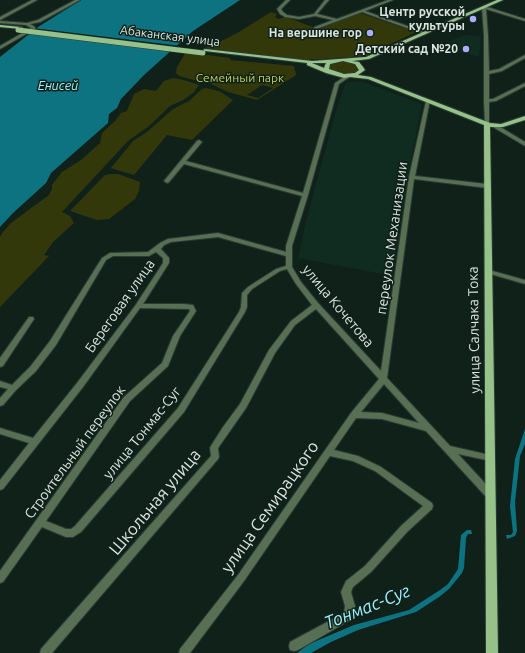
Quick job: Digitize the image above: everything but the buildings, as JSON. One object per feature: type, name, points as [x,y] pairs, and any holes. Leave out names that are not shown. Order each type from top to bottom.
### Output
[{"type":"main road","points":[[369,78],[363,73],[362,68],[362,62],[367,58],[501,0]]},
{"type":"main road","name":"Абаканская улица","points":[[0,27],[305,64],[329,72],[349,75]]},
{"type":"main road","name":"Абаканская улица","points":[[204,52],[312,62],[339,60]]},
{"type":"main road","points":[[329,72],[325,68],[327,64],[339,60],[367,58]]},
{"type":"main road","points":[[339,60],[355,62],[362,68]]},
{"type":"main road","points":[[349,75],[359,73],[362,68]]},
{"type":"main road","points":[[349,75],[369,78],[487,125],[495,126],[525,118]]},
{"type":"main road","name":"улица Салчака Тока","points":[[487,125],[492,653]]},
{"type":"street","points":[[0,19],[35,0]]},
{"type":"street","points":[[27,24],[39,22],[78,0]]},
{"type":"street","points":[[288,0],[279,9],[283,14],[292,18],[315,15],[339,20]]},
{"type":"street","points":[[315,15],[327,0]]},
{"type":"street","points":[[316,28],[391,0]]},
{"type":"street","points":[[484,8],[525,20]]},
{"type":"street","name":"улица Салчака Тока","points":[[484,8],[486,21],[487,125]]},
{"type":"street","points":[[362,11],[425,33]]},
{"type":"street","points":[[0,22],[34,26],[34,28],[0,48]]},
{"type":"street","points":[[0,41],[9,42]]},
{"type":"street","points":[[486,73],[500,70],[525,56]]},
{"type":"street","points":[[329,72],[334,76],[338,83],[349,75]]},
{"type":"street","name":"улица Кочетова","points":[[338,83],[306,195],[289,246],[289,267],[298,283],[316,304],[491,496]]},
{"type":"street","points":[[486,101],[494,100],[525,84]]},
{"type":"street","name":"переулок Механизации","points":[[383,379],[392,329],[412,177],[428,101]]},
{"type":"street","points":[[495,126],[525,144]]},
{"type":"street","points":[[167,181],[199,142]]},
{"type":"street","points":[[183,162],[306,195]]},
{"type":"street","points":[[412,177],[487,186]]},
{"type":"street","name":"Береговая улица","points":[[0,486],[139,306],[166,263],[166,258],[157,249],[170,240],[191,239],[213,235],[288,255]]},
{"type":"street","points":[[0,403],[33,369],[53,343],[104,259],[112,254],[149,254],[157,249]]},
{"type":"street","name":"улица Тонмас-Суг","points":[[40,522],[66,533],[73,533],[78,530],[138,458],[182,410],[242,312],[244,307],[244,295],[250,288],[278,270],[289,267]]},
{"type":"street","points":[[489,272],[525,282]]},
{"type":"street","name":"Школьная улица","points":[[45,653],[215,457],[214,448],[226,429],[244,406],[272,352],[293,323],[316,304]]},
{"type":"street","name":"Строительный переулок","points":[[0,579],[127,399],[165,364],[177,336],[193,311],[191,307],[184,306],[139,306]]},
{"type":"street","points":[[0,364],[31,319]]},
{"type":"street","name":"улица Семирацкого","points":[[184,653],[254,560],[354,415],[383,379]]},
{"type":"street","points":[[0,384],[14,388]]},
{"type":"street","points":[[354,415],[382,416],[428,428]]},
{"type":"street","points":[[0,431],[35,442]]},
{"type":"street","points":[[448,449],[490,458]]},
{"type":"street","points":[[294,646],[348,616],[350,606],[346,592],[349,584],[368,569],[404,529],[429,506],[378,469],[355,458],[328,452]]},
{"type":"shaded area","name":"Детский сад №20","points":[[464,35],[481,36],[479,57],[444,46],[444,44]]},
{"type":"shaded area","points":[[361,81],[422,104],[408,175],[393,276],[298,258],[306,221],[337,107],[346,82]]},
{"type":"green space","points":[[271,12],[277,14],[275,17],[278,19],[286,17],[318,29],[360,13],[416,32],[365,56],[304,60],[205,48],[239,32]]},
{"type":"green space","name":"Семейный парк","points":[[186,52],[230,58],[230,60],[294,66],[296,75],[257,100],[228,92],[208,81],[194,80],[179,76],[176,73],[177,67]],"holes":[[[262,85],[273,88],[258,98],[247,95]]]},
{"type":"green space","points":[[343,61],[356,64],[360,69],[359,71],[348,75],[337,74],[328,69],[328,66],[333,63]]},
{"type":"green space","points":[[173,78],[199,85],[193,93],[170,106],[149,126],[128,141],[62,212],[70,216],[74,223],[53,242],[44,255],[49,256],[0,307],[0,237],[3,232],[11,223],[49,195],[52,185],[62,172],[81,160],[100,143],[102,133],[121,113],[127,111],[134,94],[144,89],[156,91],[164,81]]},
{"type":"green space","points":[[206,88],[219,91],[233,100],[192,140],[167,135],[134,175],[111,168],[133,141],[147,132],[173,109],[189,101],[202,89]]},
{"type":"green space","points":[[118,174],[140,182],[139,191],[135,199],[109,219],[97,220],[70,211],[105,175]]},
{"type":"water","name":"Енисей","points":[[81,0],[240,0],[193,31],[144,75],[121,99],[117,108],[109,114],[108,123],[51,173],[46,183],[0,227],[0,57],[38,27]]},
{"type":"water","points":[[525,429],[525,444],[520,456],[515,502],[517,531],[515,536],[507,539],[506,535],[511,535],[513,532],[510,506],[515,459]]},
{"type":"water","name":"Тонмас-Суг","points":[[467,530],[471,530],[472,534],[468,534],[466,538],[464,568],[462,573],[449,589],[439,597],[416,612],[358,630],[311,653],[297,653],[309,644],[354,625],[409,610],[440,590],[448,584],[458,569],[461,535]]},
{"type":"pier","points":[[33,28],[181,46],[175,51],[27,33]]},
{"type":"place","name":"Центр русской культуры","points":[[473,19]]},
{"type":"place","name":"На вершине гор","points":[[370,33]]},
{"type":"place","name":"Детский сад №20","points":[[466,49]]}]
